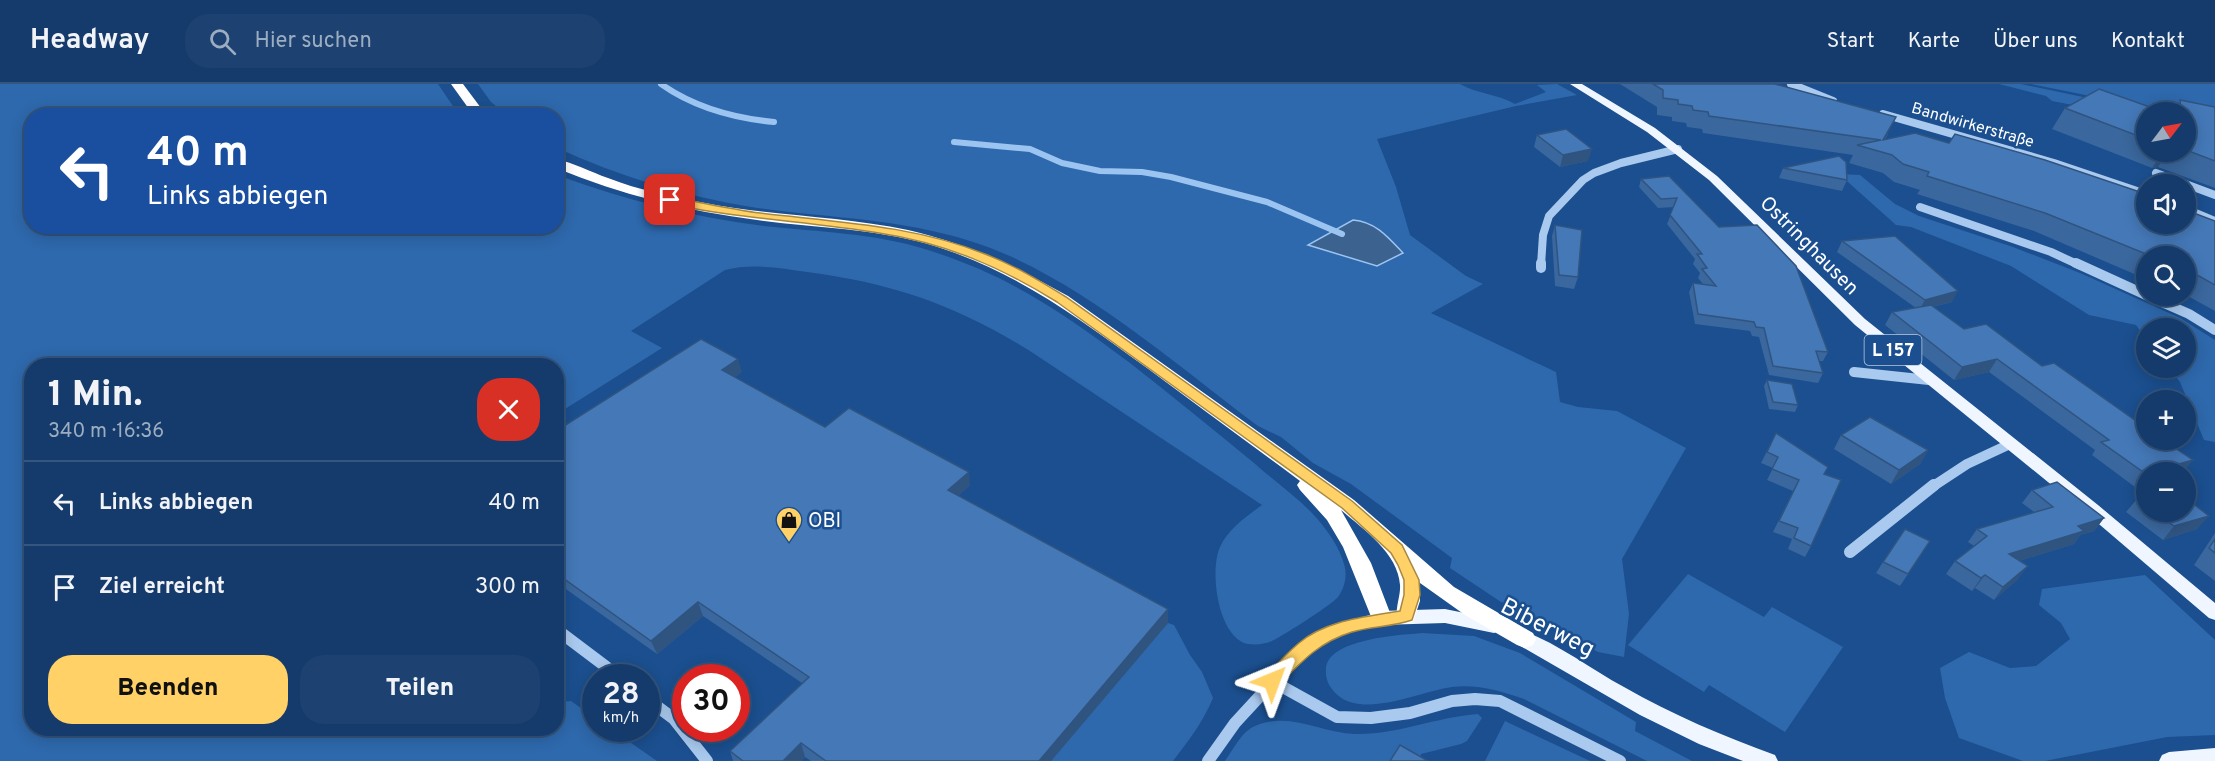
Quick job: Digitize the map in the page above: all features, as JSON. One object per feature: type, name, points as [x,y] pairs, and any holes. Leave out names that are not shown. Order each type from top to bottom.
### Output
[{"type":"highway","points":[[457,84],[475,108]]},
{"type":"highway","points":[[564,166],[615,185],[692,206],[757,216],[880,229],[929,240],[980,256],[1018,273],[1062,299],[1347,505],[1452,597],[1525,639]]},
{"type":"highway","points":[[1276,455],[1310,487],[1350,537],[1362,561],[1382,618]]},
{"type":"highway","points":[[1396,549],[1411,580],[1412,595],[1406,616]]},
{"type":"main road","name":"Ostringhausen","points":[[1575,84],[1622,111],[1678,149],[1741,203],[1852,314],[1929,380],[2092,509],[2215,613]]},
{"type":"main road","name":"Biberweg","points":[[1382,618],[1426,615],[1466,618],[1506,630],[1651,711],[1697,734],[1768,761]]},
{"type":"main road","points":[[2169,761],[2215,757]]},
{"type":"street","points":[[1791,84],[1842,103]]},
{"type":"street","name":"Bandwirkerstraße","points":[[1870,111],[2054,163],[2136,191]]},
{"type":"street","points":[[1541,268],[1543,235],[1549,216],[1584,180],[1594,173],[1621,163],[1678,149]]},
{"type":"street","points":[[2157,172],[2215,195]]},
{"type":"street","points":[[1920,207],[2051,252],[2136,290]]},
{"type":"street","points":[[2196,213],[2215,221]]},
{"type":"street","points":[[2171,306],[2215,330]]},
{"type":"street","points":[[1854,372],[1929,380]]},
{"type":"street","points":[[1850,552],[1899,511],[1990,451],[2010,444]]},
{"type":"street","name":"Biberweg","points":[[1208,761],[1235,723],[1304,648],[1318,638],[1352,625],[1382,618]]},
{"type":"street","points":[[564,635],[602,664]]},
{"type":"street","points":[[1272,681],[1337,717],[1371,718],[1410,713],[1452,701],[1475,699],[1500,702],[1620,761]]},
{"type":"street","points":[[660,708],[674,719],[707,761]]},
{"type":"shaded area","points":[[0,84],[438,84],[454,108],[24,108],[24,234],[564,234],[564,177],[633,200],[685,212],[764,226],[888,240],[957,260],[985,271],[1034,297],[1081,327],[1146,375],[1303,505],[1326,530],[1343,560],[1346,576],[1343,587],[1338,597],[1327,606],[1272,641],[1263,644],[1248,644],[1238,639],[1229,630],[1219,602],[1216,587],[1217,558],[1223,540],[1228,534],[1238,523],[1262,505],[1030,351],[976,321],[923,298],[895,290],[838,277],[786,269],[745,267],[725,270],[631,331],[662,348],[564,410],[564,358],[24,358],[24,736],[564,736],[564,702],[571,701],[582,709],[582,742],[630,742],[657,761],[0,761]]},
{"type":"shaded area","points":[[478,84],[1460,84],[1515,104],[1546,92],[1537,85],[1557,84],[1577,95],[1516,106],[1377,139],[1396,187],[1410,235],[1466,276],[1483,284],[1431,313],[1556,372],[1560,402],[1578,407],[1617,411],[1686,448],[1622,559],[1629,614],[1624,657],[1598,652],[1517,607],[1501,602],[1450,568],[1452,558],[1351,484],[1313,463],[1281,437],[1258,426],[1120,321],[1046,274],[1008,255],[943,233],[888,223],[751,207],[676,191],[628,176],[564,151],[564,108],[498,108]]},
{"type":"shaded area","points":[[1999,84],[2021,84],[2136,108],[2136,117],[2052,101],[2046,96]]},
{"type":"shaded area","points":[[2031,84],[2215,84],[2215,121],[2196,115],[2196,102],[2136,102],[2136,105]]},
{"type":"shaded area","points":[[1839,174],[1860,175],[1895,204],[1919,216],[2013,247],[2080,273],[2136,298],[2136,306],[2153,306],[2180,318],[2136,318],[2136,325],[2089,315],[2011,266],[1911,227],[1896,225]]},
{"type":"shaded area","points":[[1353,220],[1375,227],[1403,253],[1377,266],[1308,245]]},
{"type":"shaded area","points":[[2196,328],[2215,340],[2215,442],[2204,440],[2196,421],[2196,390],[2183,390],[2177,378],[2196,378]]},
{"type":"shaded area","points":[[1688,574],[1764,617],[1772,607],[1843,647],[1785,732],[1709,685],[1704,692],[1628,645]]},
{"type":"shaded area","points":[[2145,575],[2215,640],[2215,735],[2167,737],[2045,761],[2023,761],[1959,738],[1945,698],[1940,668],[1969,652],[2010,668],[2036,666],[2070,639],[2061,623],[2039,605],[2042,589]]},
{"type":"shaded area","points":[[1168,623],[1174,625],[1202,672],[1213,698],[1200,723],[1173,761],[1051,761]]},
{"type":"shaded area","points":[[1422,633],[1474,636],[1520,653],[1636,722],[1635,731],[1692,761],[1647,761],[1524,699],[1489,689],[1471,686],[1452,687],[1380,704],[1365,704],[1340,697],[1329,685],[1326,670],[1329,660],[1338,651],[1350,645],[1382,637]]},
{"type":"shaded area","points":[[1478,714],[1482,718],[1467,741],[1421,754],[1419,761],[1225,761],[1250,728],[1268,722],[1293,722],[1342,733],[1371,734]]},
{"type":"shaded area","points":[[1505,721],[1590,761],[1485,761]]},
{"type":"building","points":[[1653,84],[1775,84],[1896,117],[1883,140],[1915,133],[1949,143],[1955,134],[2045,160],[2136,191],[2136,234],[2196,234],[2196,214],[2215,221],[2215,285],[2196,275],[2196,246],[2136,246],[2136,250],[2045,213],[1927,176],[1929,172],[1903,164],[1892,155],[1857,145],[1881,140],[1709,116],[1708,112],[1693,110],[1692,106],[1678,104],[1678,100],[1663,98],[1663,90]]},
{"type":"building","points":[[2099,89],[2136,102],[2136,135],[2065,108]]},
{"type":"building","points":[[2196,103],[2215,107],[2215,161],[2196,154]]},
{"type":"building","points":[[1566,129],[1592,149],[1563,155],[1537,135]]},
{"type":"building","points":[[1839,156],[1846,162],[1847,180],[1783,168]]},
{"type":"building","points":[[1669,176],[1719,227],[1757,225],[1796,266],[1828,352],[1816,351],[1823,373],[1773,366],[1764,328],[1756,327],[1754,322],[1698,314],[1693,283],[1716,286],[1702,269],[1707,268],[1697,254],[1702,254],[1670,215],[1677,198],[1661,199],[1641,179]]},
{"type":"building","points":[[1555,225],[1582,230],[1578,277],[1559,275]]},
{"type":"building","points":[[1895,236],[1958,291],[1925,300],[1842,241]]},
{"type":"building","points":[[1931,305],[1964,329],[1986,324],[2042,366],[2054,363],[2136,421],[2136,450],[2178,450],[2193,460],[2136,462],[2136,467],[2101,442],[2109,440],[1997,359],[1962,367],[1892,312]]},
{"type":"building","name":"OBI","points":[[701,339],[738,359],[722,370],[825,427],[849,408],[969,472],[948,490],[1168,609],[1039,761],[826,761],[801,743],[783,761],[743,761],[730,751],[740,742],[750,742],[750,732],[809,677],[698,602],[651,641],[564,579],[564,426]]},
{"type":"building","points":[[1767,380],[1792,384],[1798,405],[1773,402]]},
{"type":"building","points":[[1870,417],[1928,450],[1899,470],[1841,435]]},
{"type":"building","points":[[1776,433],[1828,467],[1824,474],[1841,480],[1811,546],[1794,538],[1798,528],[1779,521],[1799,480],[1772,469],[1778,457],[1767,452]]},
{"type":"building","points":[[2057,482],[2104,518],[2078,526],[2084,531],[2009,554],[2028,566],[2003,587],[1985,575],[1981,578],[1955,561],[1987,536],[1977,529],[2053,507],[2032,490]]},
{"type":"building","points":[[2196,506],[2209,516],[2196,520]]},
{"type":"building","points":[[2169,522],[2188,522],[2174,526]]},
{"type":"building","points":[[1905,529],[1930,541],[1908,574],[1883,562]]},
{"type":"building","points":[[2215,539],[2215,553],[2209,548]]},
{"type":"building","points":[[1400,745],[1428,761],[1390,761]]},
{"type":"waterway","points":[[661,84],[701,106],[744,118],[774,122]]},
{"type":"waterway","points":[[954,142],[1030,149],[1062,163],[1100,171],[1142,172],[1171,177],[1267,202],[1342,234]]},
{"type":"place","name":"OBI","points":[[789,543]]},
{"type":"route","points":[[670,200],[692,206],[757,216],[880,229],[929,240],[980,256],[1018,273],[1062,299],[1371,524],[1396,549],[1406,565],[1411,580],[1412,595],[1406,616],[1382,618],[1352,625],[1318,638],[1304,648],[1272,681]]}]
